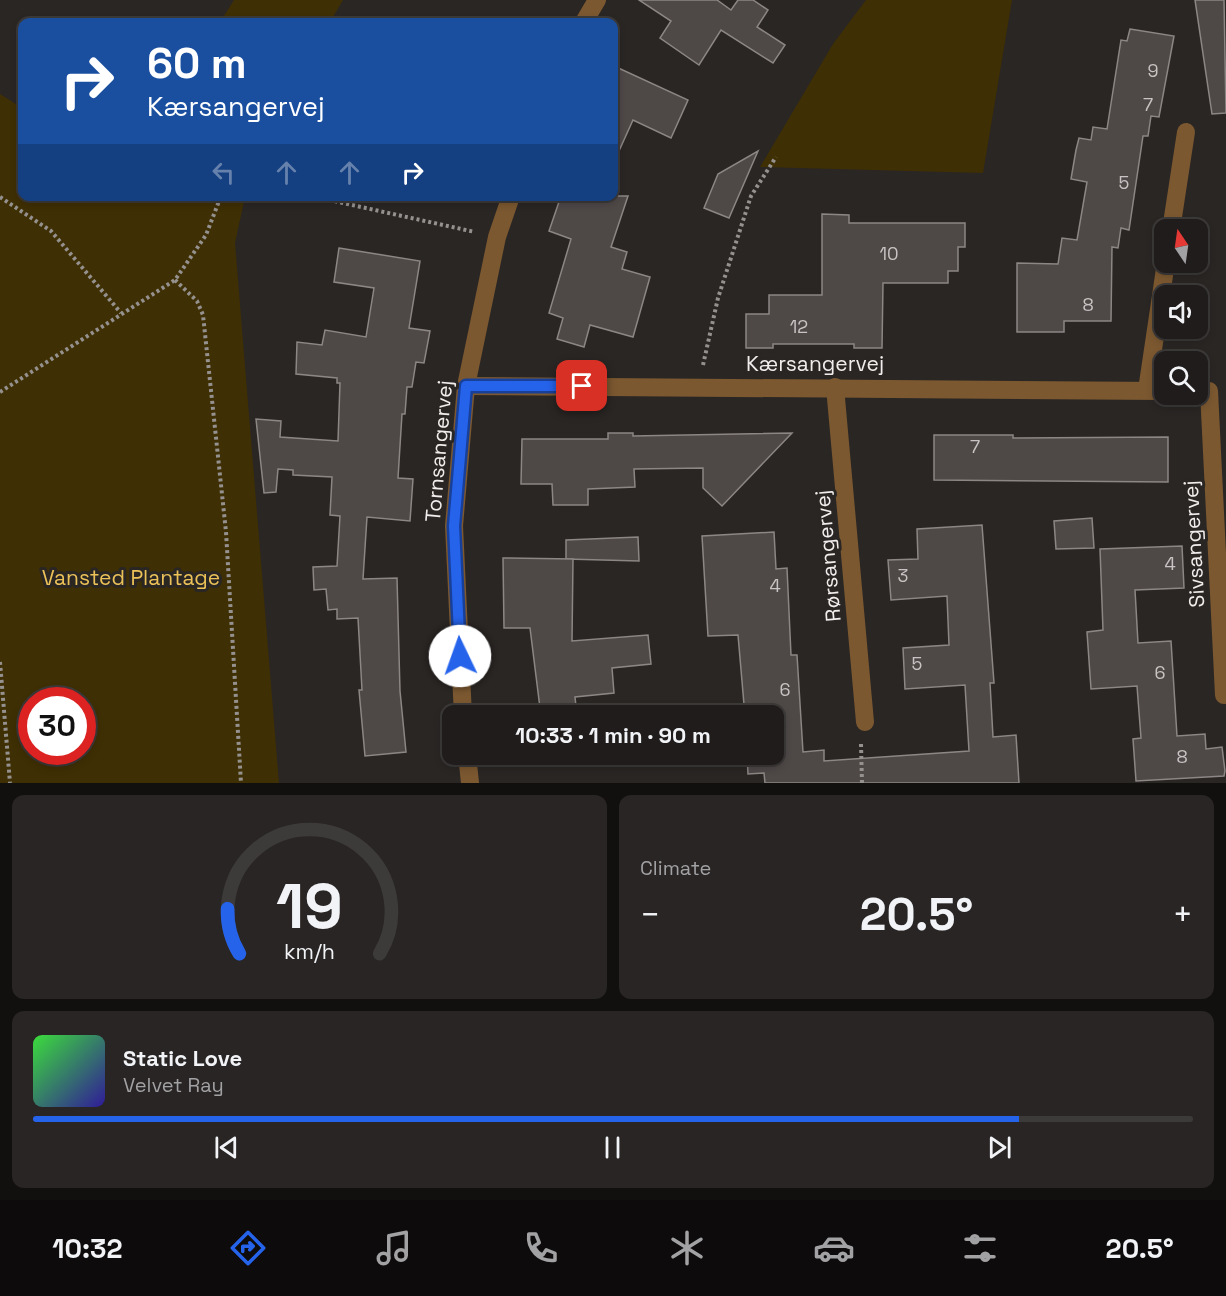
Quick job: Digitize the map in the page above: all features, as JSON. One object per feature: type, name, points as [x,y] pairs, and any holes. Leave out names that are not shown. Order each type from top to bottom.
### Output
[{"type":"street","points":[[586,18],[597,0]]},
{"type":"street","points":[[1173,219],[1186,132]]},
{"type":"street","name":"Tornsangervej","points":[[463,705],[454,526],[466,386],[497,237],[509,201]]},
{"type":"street","points":[[1158,351],[1165,273]]},
{"type":"street","name":"Kærsangervej","points":[[466,386],[1154,391]]},
{"type":"street","name":"Rørsangervej","points":[[836,387],[865,722]]},
{"type":"street","name":"Sivsangervej","points":[[1211,391],[1224,695]]},
{"type":"street","points":[[468,765],[470,783]]},
{"type":"path","points":[[699,386],[718,298],[751,196],[776,157]]},
{"type":"path","points":[[0,197],[51,231],[121,313]]},
{"type":"path","points":[[0,392],[175,280],[206,235],[219,201]]},
{"type":"path","points":[[334,201],[497,237]]},
{"type":"path","points":[[175,280],[197,301],[203,315],[226,532],[241,783]]},
{"type":"path","points":[[0,662],[10,783]]},
{"type":"path","points":[[861,783],[860,728],[865,722]]},
{"type":"green space","points":[[234,0],[343,0],[332,18],[223,18]]},
{"type":"green space","points":[[866,0],[1012,0],[983,173],[760,167],[833,44]]},
{"type":"green space","name":"Vansted Plantage","points":[[0,94],[18,105],[18,201],[244,201],[235,243],[279,783],[0,783]]},
{"type":"building","points":[[639,0],[717,0],[731,10],[738,0],[753,0],[768,10],[757,27],[785,45],[773,63],[721,30],[699,65],[660,38],[671,21]]},
{"type":"building","points":[[1195,0],[1224,0],[1226,113],[1212,114]]},
{"type":"building","points":[[1130,29],[1174,36],[1159,117],[1151,116],[1148,136],[1143,136],[1129,230],[1121,228],[1118,248],[1112,247],[1111,321],[1064,321],[1064,332],[1017,332],[1017,263],[1058,264],[1062,238],[1077,240],[1087,182],[1071,179],[1079,138],[1091,140],[1093,127],[1107,129],[1121,40],[1127,41]]},
{"type":"building","points":[[618,68],[688,100],[671,138],[633,120],[618,153]]},
{"type":"building","points":[[758,151],[729,218],[704,208],[718,174]]},
{"type":"building","points":[[618,196],[628,196],[611,247],[627,252],[622,269],[650,277],[633,337],[590,325],[584,347],[557,339],[563,318],[549,313],[571,239],[549,231],[559,201],[618,201]]},
{"type":"building","points":[[822,214],[849,215],[849,223],[965,223],[965,247],[958,247],[958,271],[948,271],[948,283],[883,283],[882,348],[854,348],[854,344],[773,344],[773,348],[746,348],[746,314],[769,314],[769,295],[822,295]]},
{"type":"building","points":[[339,248],[420,261],[409,328],[430,331],[424,363],[416,362],[412,387],[407,387],[405,414],[402,414],[398,478],[413,479],[410,521],[367,517],[363,579],[397,578],[400,691],[406,752],[365,756],[359,690],[362,690],[358,618],[337,619],[337,609],[328,610],[326,589],[314,590],[313,567],[337,566],[340,516],[330,515],[332,477],[293,475],[293,470],[278,469],[276,492],[264,493],[256,419],[281,421],[280,437],[338,441],[340,383],[337,383],[337,378],[296,374],[297,342],[322,345],[325,330],[366,337],[374,288],[334,282]]},
{"type":"building","points":[[608,433],[633,433],[633,436],[792,433],[722,506],[703,488],[703,468],[634,469],[635,487],[588,489],[588,505],[553,505],[552,484],[521,484],[522,439],[608,439]]},
{"type":"building","points":[[934,435],[1013,435],[1013,438],[1168,437],[1168,482],[934,480]]},
{"type":"building","points":[[1092,518],[1094,548],[1056,549],[1054,521]]},
{"type":"building","points":[[982,525],[994,683],[990,683],[993,737],[1016,735],[1019,783],[765,783],[764,773],[748,774],[748,765],[784,765],[784,705],[744,705],[738,635],[708,636],[702,536],[774,532],[776,569],[787,568],[791,655],[797,655],[803,752],[824,750],[824,761],[969,751],[965,685],[905,689],[903,648],[949,645],[947,596],[891,600],[888,560],[918,559],[917,529]]},
{"type":"building","points":[[638,537],[639,561],[566,559],[566,540]]},
{"type":"building","points":[[1182,546],[1184,588],[1135,590],[1138,643],[1171,641],[1177,736],[1205,734],[1206,749],[1222,747],[1225,771],[1224,776],[1136,781],[1133,739],[1141,738],[1137,686],[1091,689],[1087,632],[1103,630],[1100,549]]},
{"type":"building","points":[[503,558],[573,559],[572,641],[648,635],[651,664],[612,668],[614,693],[575,697],[576,705],[540,705],[530,628],[504,628]]},
{"type":"route","points":[[460,656],[454,526],[466,386],[582,386]]}]
